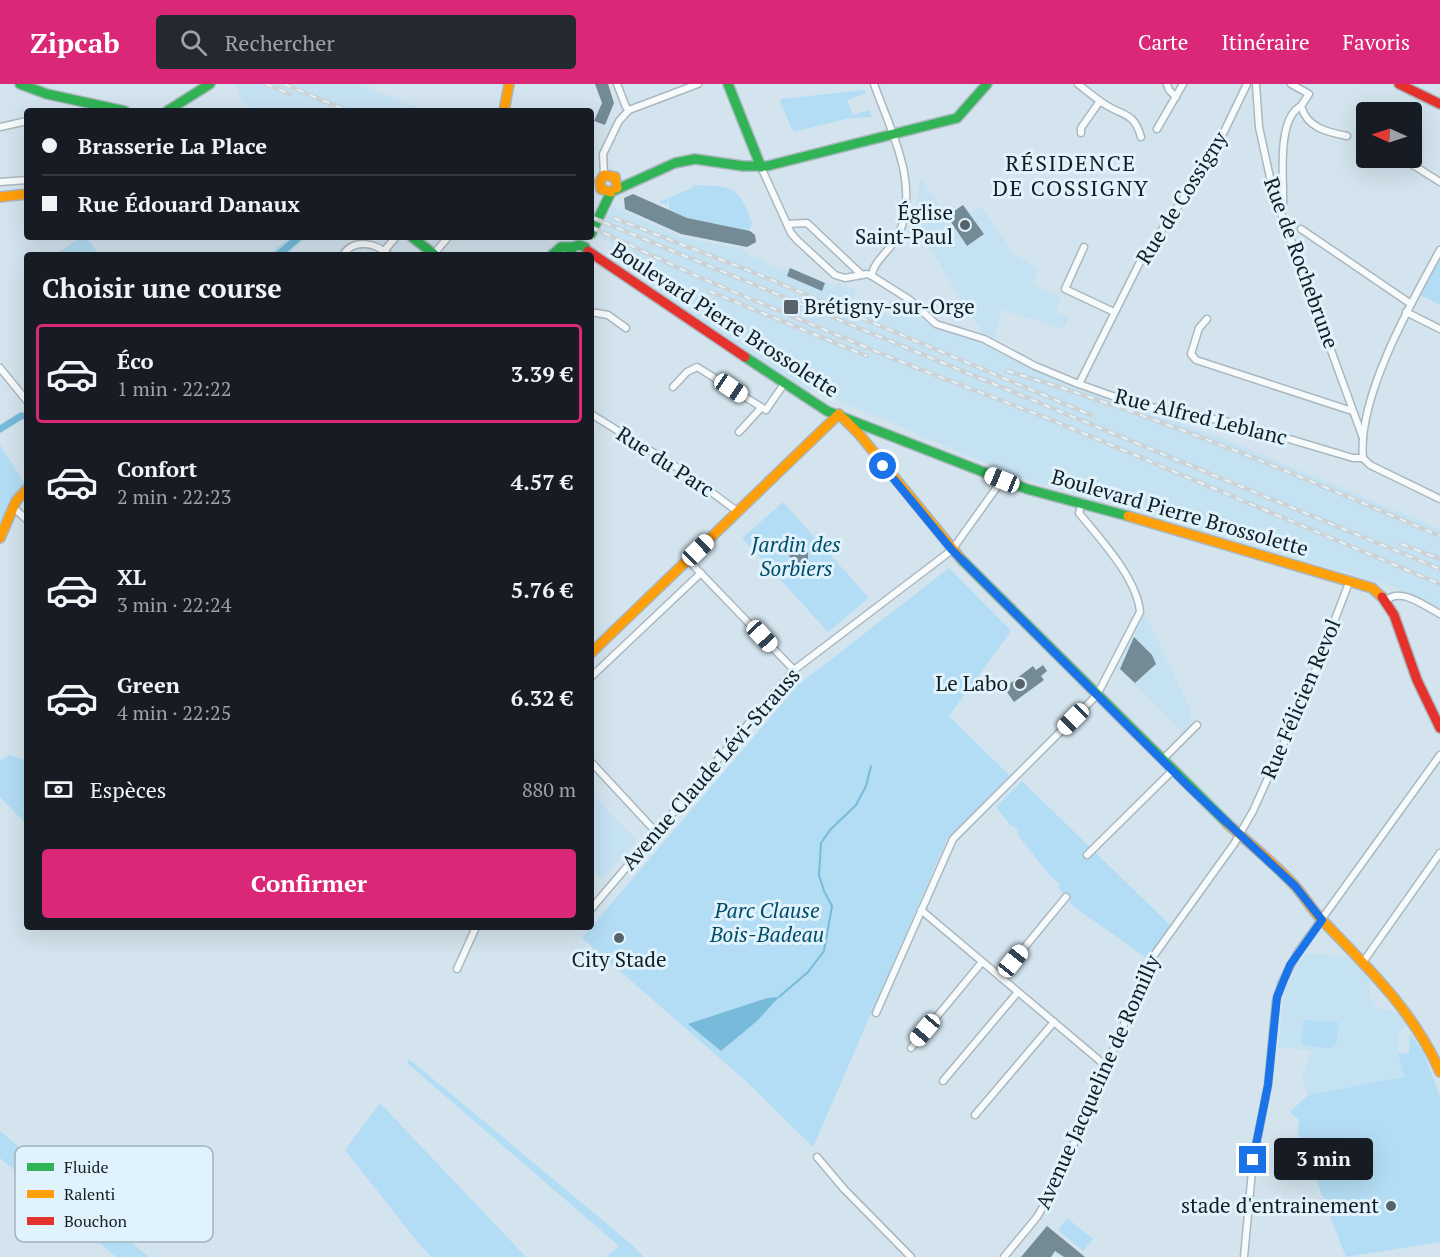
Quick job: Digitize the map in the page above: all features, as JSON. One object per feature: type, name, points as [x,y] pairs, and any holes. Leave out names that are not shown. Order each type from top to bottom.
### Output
[{"type":"main road","points":[[20,84],[47,94],[109,108]]},
{"type":"main road","points":[[172,108],[210,84]]},
{"type":"main road","points":[[504,108],[508,84]]},
{"type":"main road","points":[[728,84],[761,167]]},
{"type":"main road","points":[[602,186],[689,159],[761,167],[893,135],[957,118],[987,84]]},
{"type":"main road","points":[[1399,84],[1440,105]]},
{"type":"main road","points":[[594,211],[602,186]]},
{"type":"main road","points":[[594,219],[602,186]]},
{"type":"main road","points":[[0,197],[24,194]]},
{"type":"main road","points":[[416,240],[430,252]]},
{"type":"main road","name":"Boulevard Pierre Brossolette","points":[[574,248],[584,246],[588,252]]},
{"type":"main road","points":[[555,252],[561,247],[574,248]]},
{"type":"main road","name":"Boulevard Pierre Brossolette","points":[[594,256],[827,411],[1027,489],[1082,502],[1350,580],[1372,588],[1387,600]]},
{"type":"main road","points":[[594,651],[839,414],[859,434],[952,550],[1173,770],[1295,886],[1322,920],[1401,1005],[1419,1030],[1440,1072]]},
{"type":"main road","points":[[0,538],[13,507],[24,493]]},
{"type":"main road","points":[[1387,600],[1394,612],[1414,674],[1440,728]]},
{"type":"street","points":[[617,84],[629,110]]},
{"type":"street","points":[[602,186],[603,154],[619,121],[629,110],[698,84]]},
{"type":"street","points":[[761,167],[787,224],[797,240],[834,275],[845,278],[872,276],[874,267],[897,239],[906,207],[906,179],[874,84]]},
{"type":"street","points":[[1078,84],[1109,107],[1122,111],[1138,126],[1141,136]]},
{"type":"street","points":[[1167,84],[1176,97]]},
{"type":"street","points":[[1157,129],[1183,84]]},
{"type":"street","name":"Rue de Cossigny","points":[[1079,384],[1141,260],[1190,189],[1221,138],[1247,84]]},
{"type":"street","name":"Rue de Rochebrune","points":[[1256,84],[1259,127],[1273,191],[1321,316],[1352,411],[1364,438]]},
{"type":"street","points":[[1283,205],[1285,128],[1293,111],[1301,106],[1309,94],[1291,84]]},
{"type":"street","points":[[1081,133],[1081,128],[1100,101]]},
{"type":"street","points":[[1301,106],[1304,116],[1314,126],[1347,136]]},
{"type":"street","points":[[0,127],[24,122]]},
{"type":"street","points":[[1418,168],[1440,182]]},
{"type":"street","points":[[0,182],[24,180]]},
{"type":"street","points":[[787,224],[807,223],[862,275]]},
{"type":"street","points":[[1301,230],[1411,304]]},
{"type":"street","points":[[346,252],[351,246],[360,243],[384,252]]},
{"type":"street","points":[[1084,246],[1065,289],[1114,312]]},
{"type":"street","points":[[1363,459],[1364,438],[1380,373],[1406,312],[1440,250]]},
{"type":"street","name":"Rue Alfred Leblanc","points":[[872,276],[904,296],[936,324],[984,339],[1035,366],[1079,384],[1157,410],[1239,424],[1363,459],[1370,465],[1440,499]]},
{"type":"street","points":[[1406,312],[1440,329]]},
{"type":"street","points":[[594,313],[608,315],[626,328]]},
{"type":"street","points":[[1207,319],[1199,328],[1191,354],[1196,360],[1352,411]]},
{"type":"street","points":[[673,387],[687,372],[697,367],[761,408],[768,408],[784,384]]},
{"type":"street","points":[[0,368],[24,397]]},
{"type":"street","points":[[739,432],[761,408]]},
{"type":"street","name":"Rue du Parc","points":[[594,416],[687,473],[738,512]]},
{"type":"street","name":"Avenue Claude Lévi-Strauss","points":[[594,905],[794,670],[952,550],[1002,480]]},
{"type":"street","points":[[876,1013],[953,839],[1097,695],[1140,612],[1139,603],[1127,578],[1079,513],[1082,502]]},
{"type":"street","points":[[13,507],[24,517]]},
{"type":"street","points":[[688,560],[794,670]]},
{"type":"street","points":[[594,674],[701,573]]},
{"type":"street","name":"Rue Félicien Revol","points":[[1249,817],[1310,687],[1350,580]]},
{"type":"street","points":[[1387,600],[1394,595],[1403,596],[1440,614]]},
{"type":"street","points":[[1163,759],[1197,725]]},
{"type":"street","points":[[1244,1257],[1253,1160],[1268,1085],[1277,997],[1290,965],[1440,755]]},
{"type":"street","points":[[594,765],[656,832]]},
{"type":"street","points":[[1087,855],[1173,770]]},
{"type":"street","name":"Avenue Jacqueline de Romilly","points":[[1004,1257],[1048,1199],[1152,958],[1249,817]]},
{"type":"street","points":[[1363,962],[1440,853]]},
{"type":"street","points":[[1000,977],[1066,897]]},
{"type":"street","points":[[921,910],[1106,1066]]},
{"type":"street","points":[[457,969],[475,930]]},
{"type":"street","points":[[911,1048],[982,962]]},
{"type":"street","points":[[943,1081],[1018,992]]},
{"type":"street","points":[[975,1115],[1054,1022]]},
{"type":"street","points":[[817,1157],[844,1190],[911,1257]]},
{"type":"shaded area","points":[[234,84],[360,84],[418,108],[251,108],[238,97],[240,91]]},
{"type":"shaded area","points":[[920,177],[967,246],[984,234],[969,213],[982,207],[1010,248],[1010,253],[1039,268],[1033,284],[1061,297],[1056,312],[1069,318],[1063,329],[1002,310],[995,338],[979,332],[981,329],[967,311],[915,221]]},
{"type":"shaded area","points":[[613,206],[680,237],[742,249],[749,252],[750,256],[763,258],[771,269],[773,266],[783,271],[790,268],[836,287],[838,283],[857,290],[852,301],[877,314],[898,315],[909,305],[925,322],[989,346],[1032,369],[1227,440],[1440,529],[1440,608],[1389,585],[1018,477],[812,389],[809,391],[769,368],[606,254],[612,244],[597,236]]},
{"type":"shaded area","points":[[1145,613],[1192,713],[1186,735],[1118,668]]},
{"type":"shaded area","points":[[594,796],[636,840],[602,879],[594,871]]},
{"type":"shaded area","points":[[1305,953],[1347,957],[1370,981],[1370,996],[1378,1008],[1401,1014],[1408,1025],[1399,1033],[1398,1053],[1405,1077],[1308,1095],[1302,1078],[1312,1050],[1278,1048],[1285,989]]},
{"type":"shaded area","points":[[779,997],[757,1021],[721,1051],[688,1024],[767,998]]},
{"type":"green space","points":[[865,90],[866,93],[847,100],[853,115],[869,110],[872,117],[850,118],[796,131],[792,129],[780,102],[781,99]]},
{"type":"green space","points":[[694,185],[718,186],[738,194],[752,223],[749,231],[687,218],[669,210],[669,199],[667,205],[659,202]]},
{"type":"green space","points":[[77,240],[88,240],[97,252],[59,252]]},
{"type":"green space","points":[[286,240],[304,240],[290,252],[272,252]]},
{"type":"green space","points":[[1440,259],[1440,305],[1420,295]]},
{"type":"green space","points":[[0,445],[24,482],[24,487],[9,500],[0,533]]},
{"type":"green space","name":"Jardin des Sorbiers","points":[[783,502],[869,598],[828,632],[742,538]]},
{"type":"green space","name":"Parc Clause Bois-Badeau","points":[[949,568],[1011,631],[949,716],[1010,776],[947,839],[813,1147],[747,1082],[582,938],[589,930],[594,930],[594,924],[798,685]]},
{"type":"green space","points":[[10,755],[24,760],[24,822],[0,797],[0,760]]},
{"type":"green space","points":[[1022,781],[1171,926],[1148,959],[1073,906],[1058,887],[1060,884],[1050,876],[1017,834],[1014,826],[1012,827],[996,807]]},
{"type":"green space","points":[[1304,1020],[1338,1022],[1337,1043],[1329,1048],[1301,1045]]},
{"type":"green space","points":[[1410,1034],[1423,1052],[1440,1096],[1440,1242],[1346,1257],[1298,1134],[1299,1120],[1290,1112],[1308,1095],[1404,1077],[1398,1053],[1409,1054]]},
{"type":"green space","points":[[409,1059],[644,1257],[606,1257],[619,1246],[407,1063]]},
{"type":"green space","points":[[380,1103],[526,1257],[431,1257],[345,1150]]},
{"type":"green space","points":[[0,1131],[18,1146],[15,1146],[15,1171],[0,1158]]},
{"type":"green space","points":[[1067,1218],[1093,1239],[1083,1251],[1058,1230]]},
{"type":"green space","points":[[98,1242],[131,1242],[149,1257],[116,1257]]},
{"type":"building","points":[[595,84],[608,84],[614,103],[605,125],[594,121],[602,103]]},
{"type":"building","points":[[633,194],[687,218],[750,231],[755,235],[756,242],[747,247],[681,234],[625,209],[624,198]]},
{"type":"building","name":"Église Saint-Paul","points":[[963,205],[984,234],[967,246],[947,216]]},
{"type":"building","points":[[790,268],[825,283],[822,291],[787,276]]},
{"type":"building","points":[[796,547],[799,551],[804,547],[808,551],[808,566],[805,568],[795,568],[789,561],[790,556],[786,552]]},
{"type":"building","points":[[1134,637],[1152,655],[1156,664],[1135,683],[1120,669]]},
{"type":"building","name":"Le Labo","points":[[1043,665],[1047,671],[1041,676],[1044,680],[1014,702],[1004,688],[1033,666],[1036,670]]},
{"type":"building","points":[[1047,1226],[1085,1257],[1064,1257],[1055,1251],[1051,1257],[1021,1257]]},
{"type":"waterway","points":[[282,252],[296,240]]},
{"type":"waterway","points":[[0,429],[24,416]]},
{"type":"waterway","points":[[779,997],[808,972],[824,951],[832,906],[819,875],[821,843],[830,830],[856,805],[866,786],[871,766]]},
{"type":"railway","points":[[266,84],[290,94]]},
{"type":"railway","points":[[284,84],[341,108]]},
{"type":"railway","points":[[594,218],[1440,569]]},
{"type":"railway","points":[[614,218],[760,275],[1091,415]]},
{"type":"railway","points":[[594,228],[694,275],[899,361],[1052,420],[1440,584]]},
{"type":"railway","points":[[709,291],[867,356]]},
{"type":"railway","points":[[1007,371],[1172,426],[1440,536]]},
{"type":"railway","points":[[1401,544],[1440,559]]},
{"type":"traffic: fast","points":[[20,84],[47,94],[111,108]]},
{"type":"traffic: fast","points":[[172,108],[210,84]]},
{"type":"traffic: fast","points":[[728,84],[761,167]]},
{"type":"traffic: fast","points":[[594,228],[611,192],[675,163],[695,159],[743,166],[767,166],[957,118],[987,84]]},
{"type":"traffic: fast","points":[[416,240],[431,252]]},
{"type":"traffic: fast","points":[[571,252],[573,247],[579,245],[585,247],[588,252]]},
{"type":"traffic: fast","points":[[555,252],[561,247],[573,247]]},
{"type":"traffic: fast","points":[[745,357],[827,411],[1027,489],[1128,516]]},
{"type":"traffic: fast","points":[[961,559],[1228,824]]},
{"type":"traffic: slow","points":[[505,108],[509,84]]},
{"type":"traffic: slow","points":[[611,192],[601,189],[600,181],[604,175],[615,177],[617,188]]},
{"type":"traffic: slow","points":[[0,197],[24,194]]},
{"type":"traffic: slow","points":[[594,650],[839,414]]},
{"type":"traffic: slow","points":[[843,418],[859,434],[961,559]]},
{"type":"traffic: slow","points":[[0,538],[16,501],[24,492]]},
{"type":"traffic: slow","points":[[1128,516],[1372,588],[1382,597]]},
{"type":"traffic: slow","points":[[1228,824],[1287,878],[1320,918],[1387,990],[1417,1029],[1440,1072]]},
{"type":"traffic: jam","points":[[1399,84],[1440,104]]},
{"type":"traffic: jam","points":[[594,255],[745,357]]},
{"type":"traffic: jam","points":[[1382,597],[1394,615],[1417,680],[1440,728]]},
{"type":"place","name":"Église Saint-Paul","points":[[965,225]]},
{"type":"place","name":"Brétigny-sur-Orge","points":[[791,307]]},
{"type":"place","name":"Le Labo","points":[[1020,684]]},
{"type":"place","name":"City Stade","points":[[619,938]]},
{"type":"place","name":"stade d'entrainement","points":[[1391,1206]]},
{"type":"district","name":"RÉSIDENCE DE COSSIGNY","points":[[1071,176]]},
{"type":"route","points":[[883,466],[952,550],[1189,787],[1295,886],[1322,920],[1290,965],[1277,997],[1268,1085],[1253,1160]]}]
